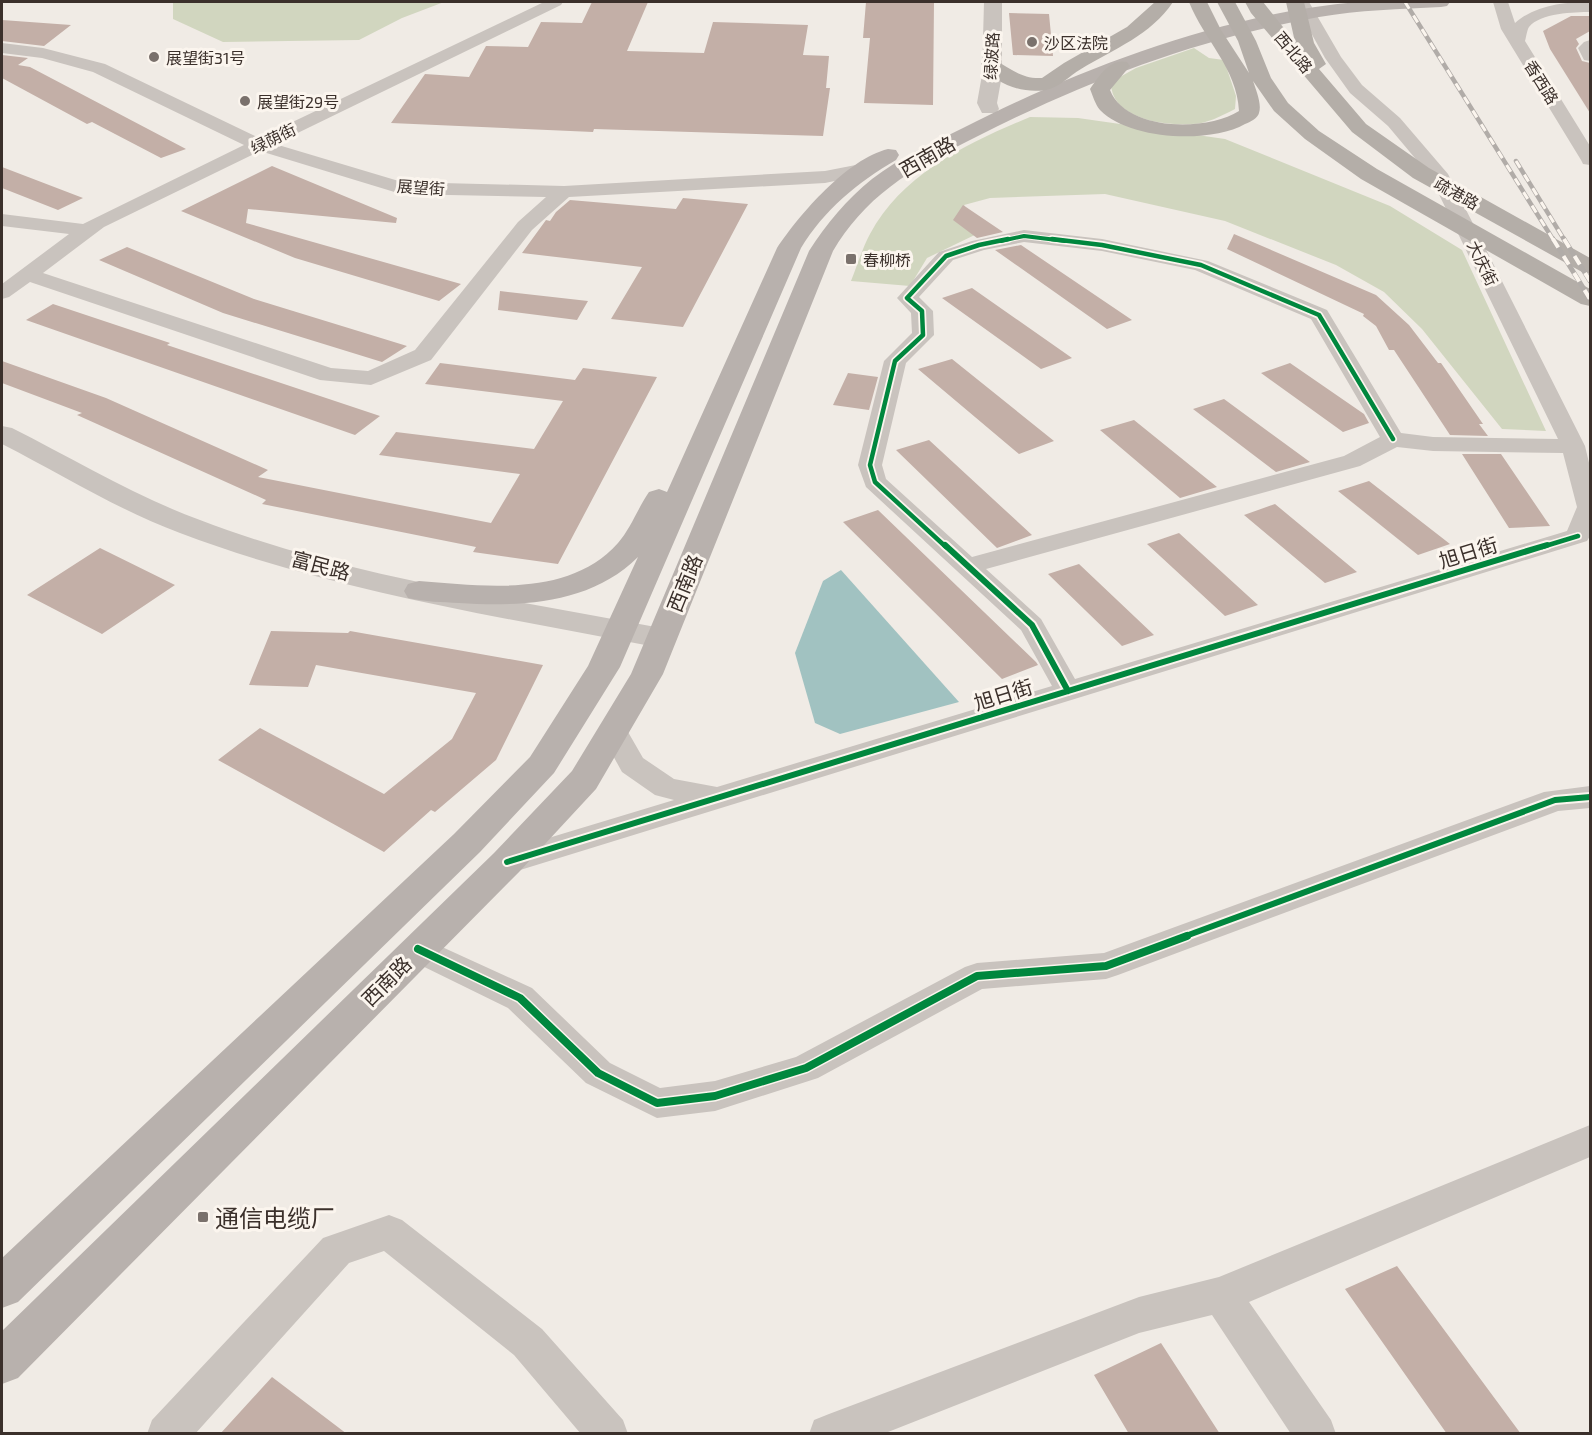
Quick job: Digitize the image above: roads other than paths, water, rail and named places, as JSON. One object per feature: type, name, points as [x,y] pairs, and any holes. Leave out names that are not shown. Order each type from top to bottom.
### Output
[{"type":"highway","points":[[991,64],[994,69],[1007,77],[1027,83],[1047,84],[1066,70],[1135,29],[1155,14],[1164,2]]},
{"type":"highway","points":[[1120,66],[1100,89],[1106,104],[1125,118],[1159,128],[1193,130],[1230,124],[1250,113],[1250,96],[1236,66],[1202,15],[1197,2]]},
{"type":"highway","points":[[1226,2],[1247,41],[1261,78],[1281,106],[1312,135],[1369,174],[1590,299]]},
{"type":"highway","name":"西北路","points":[[1240,2],[1250,37],[1281,106]]},
{"type":"highway","name":"西北路","points":[[1254,2],[1257,9],[1336,103]]},
{"type":"highway","points":[[1274,2],[1305,43],[1336,103]]},
{"type":"highway","points":[[1295,2],[1305,43]]},
{"type":"highway","name":"疏港路","points":[[1336,103],[1359,128],[1421,173],[1590,267]]},
{"type":"main road","name":"西南路","points":[[2,1362],[507,862],[584,780],[647,674],[827,240],[873,189],[910,164],[990,121],[1166,47],[1219,27],[1308,6],[1352,2]]},
{"type":"main road","name":"西南路","points":[[2,1287],[467,843],[542,765],[604,667],[789,248],[796,235],[846,182],[885,156],[1047,84],[1166,47],[1318,12],[1441,2]]},
{"type":"main road","points":[[419,591],[492,595],[547,593],[594,578],[627,551],[657,500],[698,454]]},
{"type":"street","name":"绿荫街","points":[[2,294],[97,223],[555,2]]},
{"type":"street","name":"绿波路","points":[[990,109],[987,103],[993,2]]},
{"type":"street","name":"大庆街","points":[[1302,2],[1333,58],[1356,89],[1394,122],[1439,174],[1573,446],[1589,507],[1584,546]]},
{"type":"street","name":"香西路","points":[[1501,2],[1509,29],[1590,160]]},
{"type":"street","points":[[1523,2],[1582,7]]},
{"type":"street","points":[[1517,40],[1522,25],[1530,19],[1542,13],[1582,7]]},
{"type":"street","points":[[1590,45],[1586,48],[1590,56]]},
{"type":"street","name":"展望街","points":[[2,48],[43,53],[99,68],[259,144],[401,188],[564,192],[825,177],[866,169]]},
{"type":"street","points":[[704,184],[766,185],[811,190],[821,195],[825,205]]},
{"type":"street","points":[[27,274],[328,375],[371,378],[423,355],[525,226],[564,192]]},
{"type":"street","points":[[2,220],[86,230]]},
{"type":"street","points":[[1068,692],[1032,625],[875,482],[870,465],[895,361],[923,335],[922,311],[907,298],[946,256],[980,245],[1024,236],[1102,244],[1201,265],[1319,315],[1393,439]]},
{"type":"street","name":"富民路","points":[[2,434],[126,498],[191,527],[255,547],[419,591],[661,638]]},
{"type":"street","points":[[968,566],[1352,461],[1393,439],[1433,444],[1573,446]]},
{"type":"street","name":"旭日街","points":[[507,862],[1068,692],[1584,546]]},
{"type":"street","points":[[614,732],[632,765],[666,788],[719,798]]},
{"type":"street","points":[[418,949],[520,998],[598,1073],[657,1103],[714,1096],[806,1068],[977,976],[1106,966],[1555,800],[1590,797]]},
{"type":"street","points":[[830,1434],[1139,1315],[1221,1295],[1590,1141]]},
{"type":"street","points":[[167,1434],[336,1250],[389,1232],[528,1342],[608,1434]]},
{"type":"street","points":[[1221,1295],[1316,1434]]},
{"type":"water","points":[[841,570],[959,702],[840,734],[815,723],[795,653],[823,581]]},
{"type":"railway","points":[[1405,2],[1554,241]]},
{"type":"railway","points":[[1516,161],[1565,241]]},
{"type":"railway","points":[[1553,239],[1590,299]]},
{"type":"railway","points":[[1564,239],[1590,281]]},
{"type":"place","name":"沙区法院","points":[[1032,42]]},
{"type":"place","name":"展望街31号","points":[[154,57]]},
{"type":"place","name":"展望街29号","points":[[245,101]]},
{"type":"place","name":"春柳桥","points":[[851,259]]},
{"type":"place","name":"通信电缆厂","points":[[203,1217]]}]
